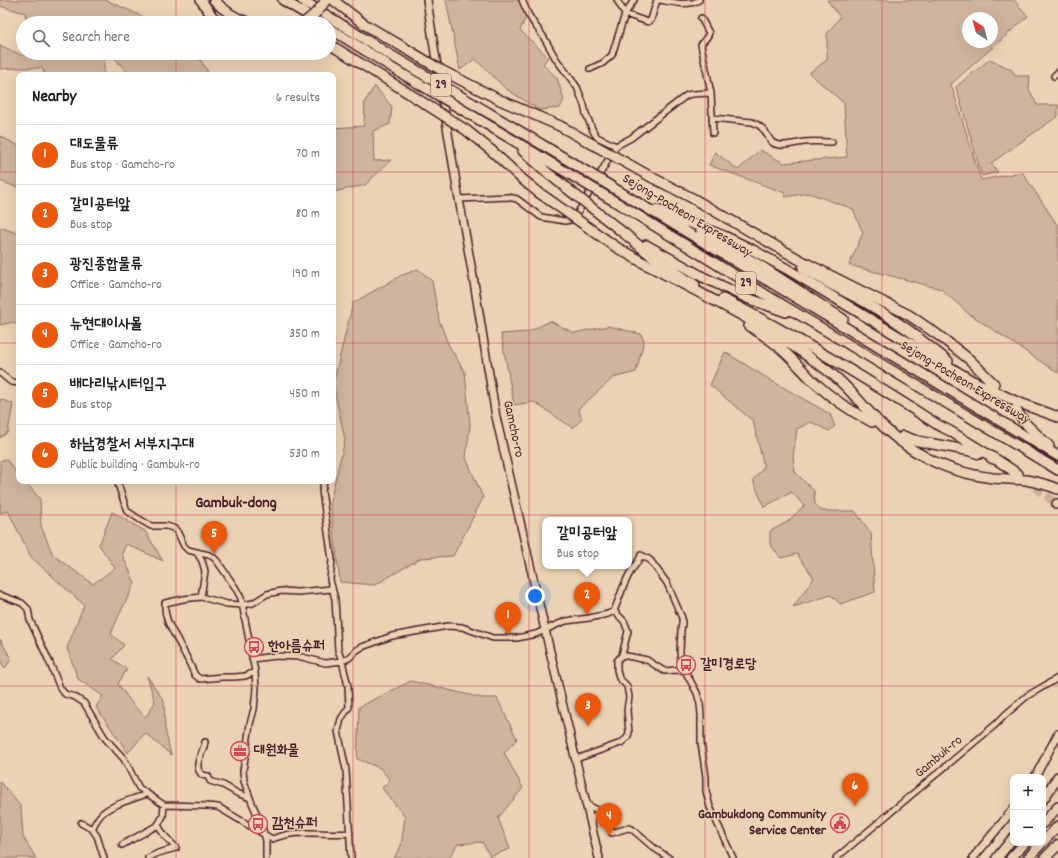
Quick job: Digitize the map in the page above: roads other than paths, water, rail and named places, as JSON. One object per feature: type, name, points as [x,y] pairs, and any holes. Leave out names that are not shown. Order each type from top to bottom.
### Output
[{"type":"highway","points":[[200,0],[212,16]]},
{"type":"highway","points":[[214,0],[223,9],[234,16]]},
{"type":"highway","points":[[283,0],[309,16]]},
{"type":"highway","name":"Sejong-Pocheon Expressway","points":[[302,0],[328,16]]},
{"type":"highway","points":[[312,16],[326,0]]},
{"type":"highway","points":[[333,0],[364,24],[441,70],[500,100],[560,126],[727,221],[834,286],[888,316],[933,348],[971,380]]},
{"type":"highway","name":"Sejong-Pocheon Expressway","points":[[336,21],[1058,456]]},
{"type":"highway","name":"Sejong-Pocheon Expressway","points":[[336,32],[804,318],[1058,470]]},
{"type":"highway","points":[[336,48],[466,130],[538,192],[616,247],[767,338],[781,349],[812,381],[828,394],[842,405],[872,422]]},
{"type":"highway","points":[[504,134],[550,175],[654,258],[697,286],[757,316],[863,378],[1018,474]]},
{"type":"highway","points":[[652,178],[692,198],[800,260],[924,324],[955,348],[994,384]]},
{"type":"highway","points":[[635,202],[724,236],[751,248],[971,380],[1017,402],[1058,417]]},
{"type":"highway","points":[[676,217],[764,268],[856,328],[918,371]]},
{"type":"highway","points":[[625,234],[702,277],[747,298],[804,318]]},
{"type":"highway","points":[[644,264],[792,344],[833,375],[890,433],[927,458],[953,470],[992,478],[1026,480],[1058,489]]},
{"type":"highway","points":[[1015,409],[1027,425],[1058,453]]},
{"type":"highway","points":[[903,436],[914,440],[971,451],[997,460]]},
{"type":"highway","points":[[1046,795],[1058,777]]},
{"type":"highway","points":[[1046,820],[1058,807]]},
{"type":"highway","points":[[1046,840],[1058,826]]},
{"type":"highway","points":[[997,858],[1010,842]]},
{"type":"highway","points":[[1045,858],[1058,845]]},
{"type":"highway","points":[[1011,858],[1022,846]]},
{"type":"highway","points":[[1028,858],[1040,846]]},
{"type":"main road","name":"Gamcho-ro","points":[[427,0],[496,416],[599,858]]},
{"type":"main road","points":[[1037,774],[1058,734]]},
{"type":"main road","points":[[973,858],[1012,810]]},
{"type":"street","points":[[522,0],[534,25],[577,87],[593,131],[597,137],[616,146]]},
{"type":"street","points":[[617,0],[626,14],[647,22],[650,22],[651,20],[657,0]]},
{"type":"street","points":[[590,69],[604,63],[612,55],[626,14],[634,0]]},
{"type":"street","points":[[660,0],[683,4],[699,0]]},
{"type":"street","points":[[701,18],[709,33],[708,37],[701,45],[711,93],[713,133]]},
{"type":"street","points":[[459,199],[508,197],[516,199],[541,217],[565,221],[571,220],[576,216],[616,146],[631,138],[688,95],[711,93]]},
{"type":"street","points":[[712,118],[752,122],[757,124],[763,128],[768,138],[776,144],[832,142]]},
{"type":"street","points":[[0,373],[11,382],[16,383]]},
{"type":"street","points":[[118,484],[127,511],[151,526],[166,526],[173,528],[177,531],[184,546],[188,550],[209,555],[217,561],[241,598],[255,672],[256,689],[243,771],[244,781],[264,834],[266,842],[266,858]]},
{"type":"street","points":[[323,484],[322,491],[332,560],[330,580],[334,599],[338,650],[348,686],[349,707],[341,720],[338,731],[346,770],[351,858]]},
{"type":"street","points":[[197,553],[205,571],[201,597]]},
{"type":"street","points":[[252,659],[276,656],[302,657],[325,662],[342,661],[349,658],[362,647],[392,636],[448,626],[462,627],[493,638],[501,639],[517,638],[536,634],[566,622],[595,617],[614,611],[630,572],[640,560],[641,555],[647,558],[667,582],[682,618],[680,652],[681,662],[697,693],[700,704],[701,743],[707,796],[710,807],[733,858]]},
{"type":"street","points":[[255,672],[245,676],[200,679],[195,675],[168,624],[165,603],[201,597],[227,604],[242,605],[253,603],[267,594],[332,589]]},
{"type":"street","points":[[0,595],[22,603],[28,609],[30,620],[60,688],[65,694],[75,697],[84,703],[105,738],[124,759],[139,788],[146,794],[164,806],[218,807],[272,839],[291,834],[350,833]]},
{"type":"street","points":[[576,759],[621,743],[627,738],[629,733],[627,710],[630,697],[627,686],[619,678],[617,670],[617,661],[622,655],[628,631],[624,622],[614,611]]},
{"type":"street","points":[[622,655],[647,660],[664,671],[685,671]]},
{"type":"street","name":"Gambuk-ro","points":[[838,857],[995,725],[1027,696],[1058,678]]},
{"type":"street","points":[[205,742],[204,749],[198,761],[199,772],[202,776],[208,776],[210,781],[223,785],[250,798]]},
{"type":"street","points":[[92,830],[104,811],[146,794]]},
{"type":"street","points":[[586,804],[599,811],[605,810],[612,833],[628,828],[632,829],[668,858]]},
{"type":"street","points":[[122,845],[158,825],[163,816],[164,806]]},
{"type":"street","points":[[590,821],[599,811]]},
{"type":"street","points":[[81,823],[92,830],[97,836],[104,858]]},
{"type":"street","points":[[148,858],[158,852],[176,848],[164,835],[158,825]]},
{"type":"tunnel","points":[[1025,479],[1057,504]]},
{"type":"place","name":"배다리낚시터입구","points":[[214,554]]},
{"type":"place","name":"갈미공터앞","points":[[587,615]]},
{"type":"place","name":"대도물류","points":[[508,635]]},
{"type":"place","name":"한아름슈퍼","points":[[254,647]]},
{"type":"place","name":"갈미경로당","points":[[686,665]]},
{"type":"place","name":"광진종합물류","points":[[588,726]]},
{"type":"place","name":"대원화물","points":[[240,751]]},
{"type":"place","name":"하남경찰서 서부지구대","points":[[855,806]]},
{"type":"place","name":"Gambukdong Community Service Center","points":[[840,823]]},
{"type":"place","name":"감천슈퍼","points":[[258,824]]},
{"type":"place","name":"뉴현대이사몰","points":[[609,836]]},
{"type":"district","name":"Gambuk-dong","points":[[236,503]]}]
